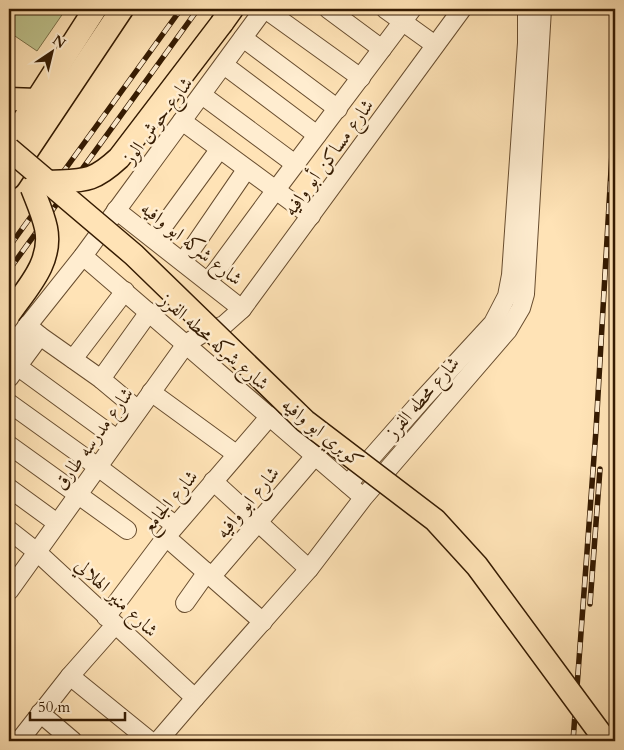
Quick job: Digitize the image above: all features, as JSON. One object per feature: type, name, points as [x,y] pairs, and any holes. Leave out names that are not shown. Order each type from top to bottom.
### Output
[{"type":"main road","points":[[9,143],[95,9]]},
{"type":"main road","points":[[9,178],[122,9]]},
{"type":"main road","points":[[25,325],[46,252],[41,185],[88,180],[104,172],[120,158],[227,16]]},
{"type":"main road","points":[[9,99],[37,100]]},
{"type":"main road","name":"كوبري ابو وافيه","points":[[9,149],[41,185],[296,431],[409,516],[440,542],[467,573],[589,741]]},
{"type":"main road","name":"كوبري ابو وافيه","points":[[9,168],[41,185],[134,255],[305,421],[435,520],[477,566],[606,741]]},
{"type":"street","points":[[328,9],[382,49]]},
{"type":"street","points":[[385,9],[408,15],[435,45]]},
{"type":"street","name":"شارع مساكن أبو وافيه","points":[[224,325],[242,309],[462,9]]},
{"type":"street","name":"شارع محطه الفرز","points":[[527,9],[528,135]]},
{"type":"street","name":"شارع محطه الفرز","points":[[158,741],[309,569],[466,365],[502,307],[510,286],[542,9]]},
{"type":"street","points":[[263,11],[361,78]]},
{"type":"street","name":"شارع حوش الوز","points":[[83,256],[263,11]]},
{"type":"street","points":[[208,282],[408,15]]},
{"type":"street","points":[[243,38],[338,109]]},
{"type":"street","points":[[224,65],[317,135]]},
{"type":"street","points":[[202,95],[295,164]]},
{"type":"street","points":[[182,121],[246,170],[311,216]]},
{"type":"street","points":[[154,240],[219,150]]},
{"type":"street","points":[[183,262],[246,170]]},
{"type":"street","name":"شارع شركه ابو وافيه","points":[[116,210],[242,309]]},
{"type":"street","points":[[9,349],[25,325],[83,256]]},
{"type":"street","name":"شارع شركه محطه الفرز","points":[[83,256],[364,497]]},
{"type":"street","points":[[73,359],[125,291]]},
{"type":"street","points":[[101,379],[149,312]]},
{"type":"street","points":[[25,325],[101,379],[138,410]]},
{"type":"street","points":[[25,325],[13,372],[117,439]]},
{"type":"street","name":"شارع مدرسه طارق","points":[[9,591],[186,344],[203,333],[224,325]]},
{"type":"street","name":"شارع محطه الفرز","points":[[348,484],[466,365]]},
{"type":"street","points":[[151,392],[236,454]]},
{"type":"street","points":[[9,403],[98,467],[171,531],[210,574],[263,622]]},
{"type":"street","name":"شارع الجامع","points":[[16,737],[40,713],[70,676],[111,621],[171,531],[270,416]]},
{"type":"street","points":[[9,445],[127,530]]},
{"type":"street","name":"شارع ابو وافيه","points":[[185,603],[259,522],[314,456]]},
{"type":"street","points":[[213,481],[309,569]]},
{"type":"street","points":[[9,488],[57,523]]},
{"type":"street","name":"شارع منير الهلالي","points":[[9,530],[37,552],[195,698]]},
{"type":"street","points":[[70,676],[150,741]]},
{"type":"street","points":[[40,713],[73,741]]},
{"type":"green space","points":[[9,9],[66,9],[37,51],[9,32]]},
{"type":"railway","points":[[9,247],[181,9]]},
{"type":"railway","points":[[9,270],[198,9]]},
{"type":"railway","points":[[573,741],[596,430],[615,101]]},
{"type":"railway","points":[[590,604],[600,469]]}]
